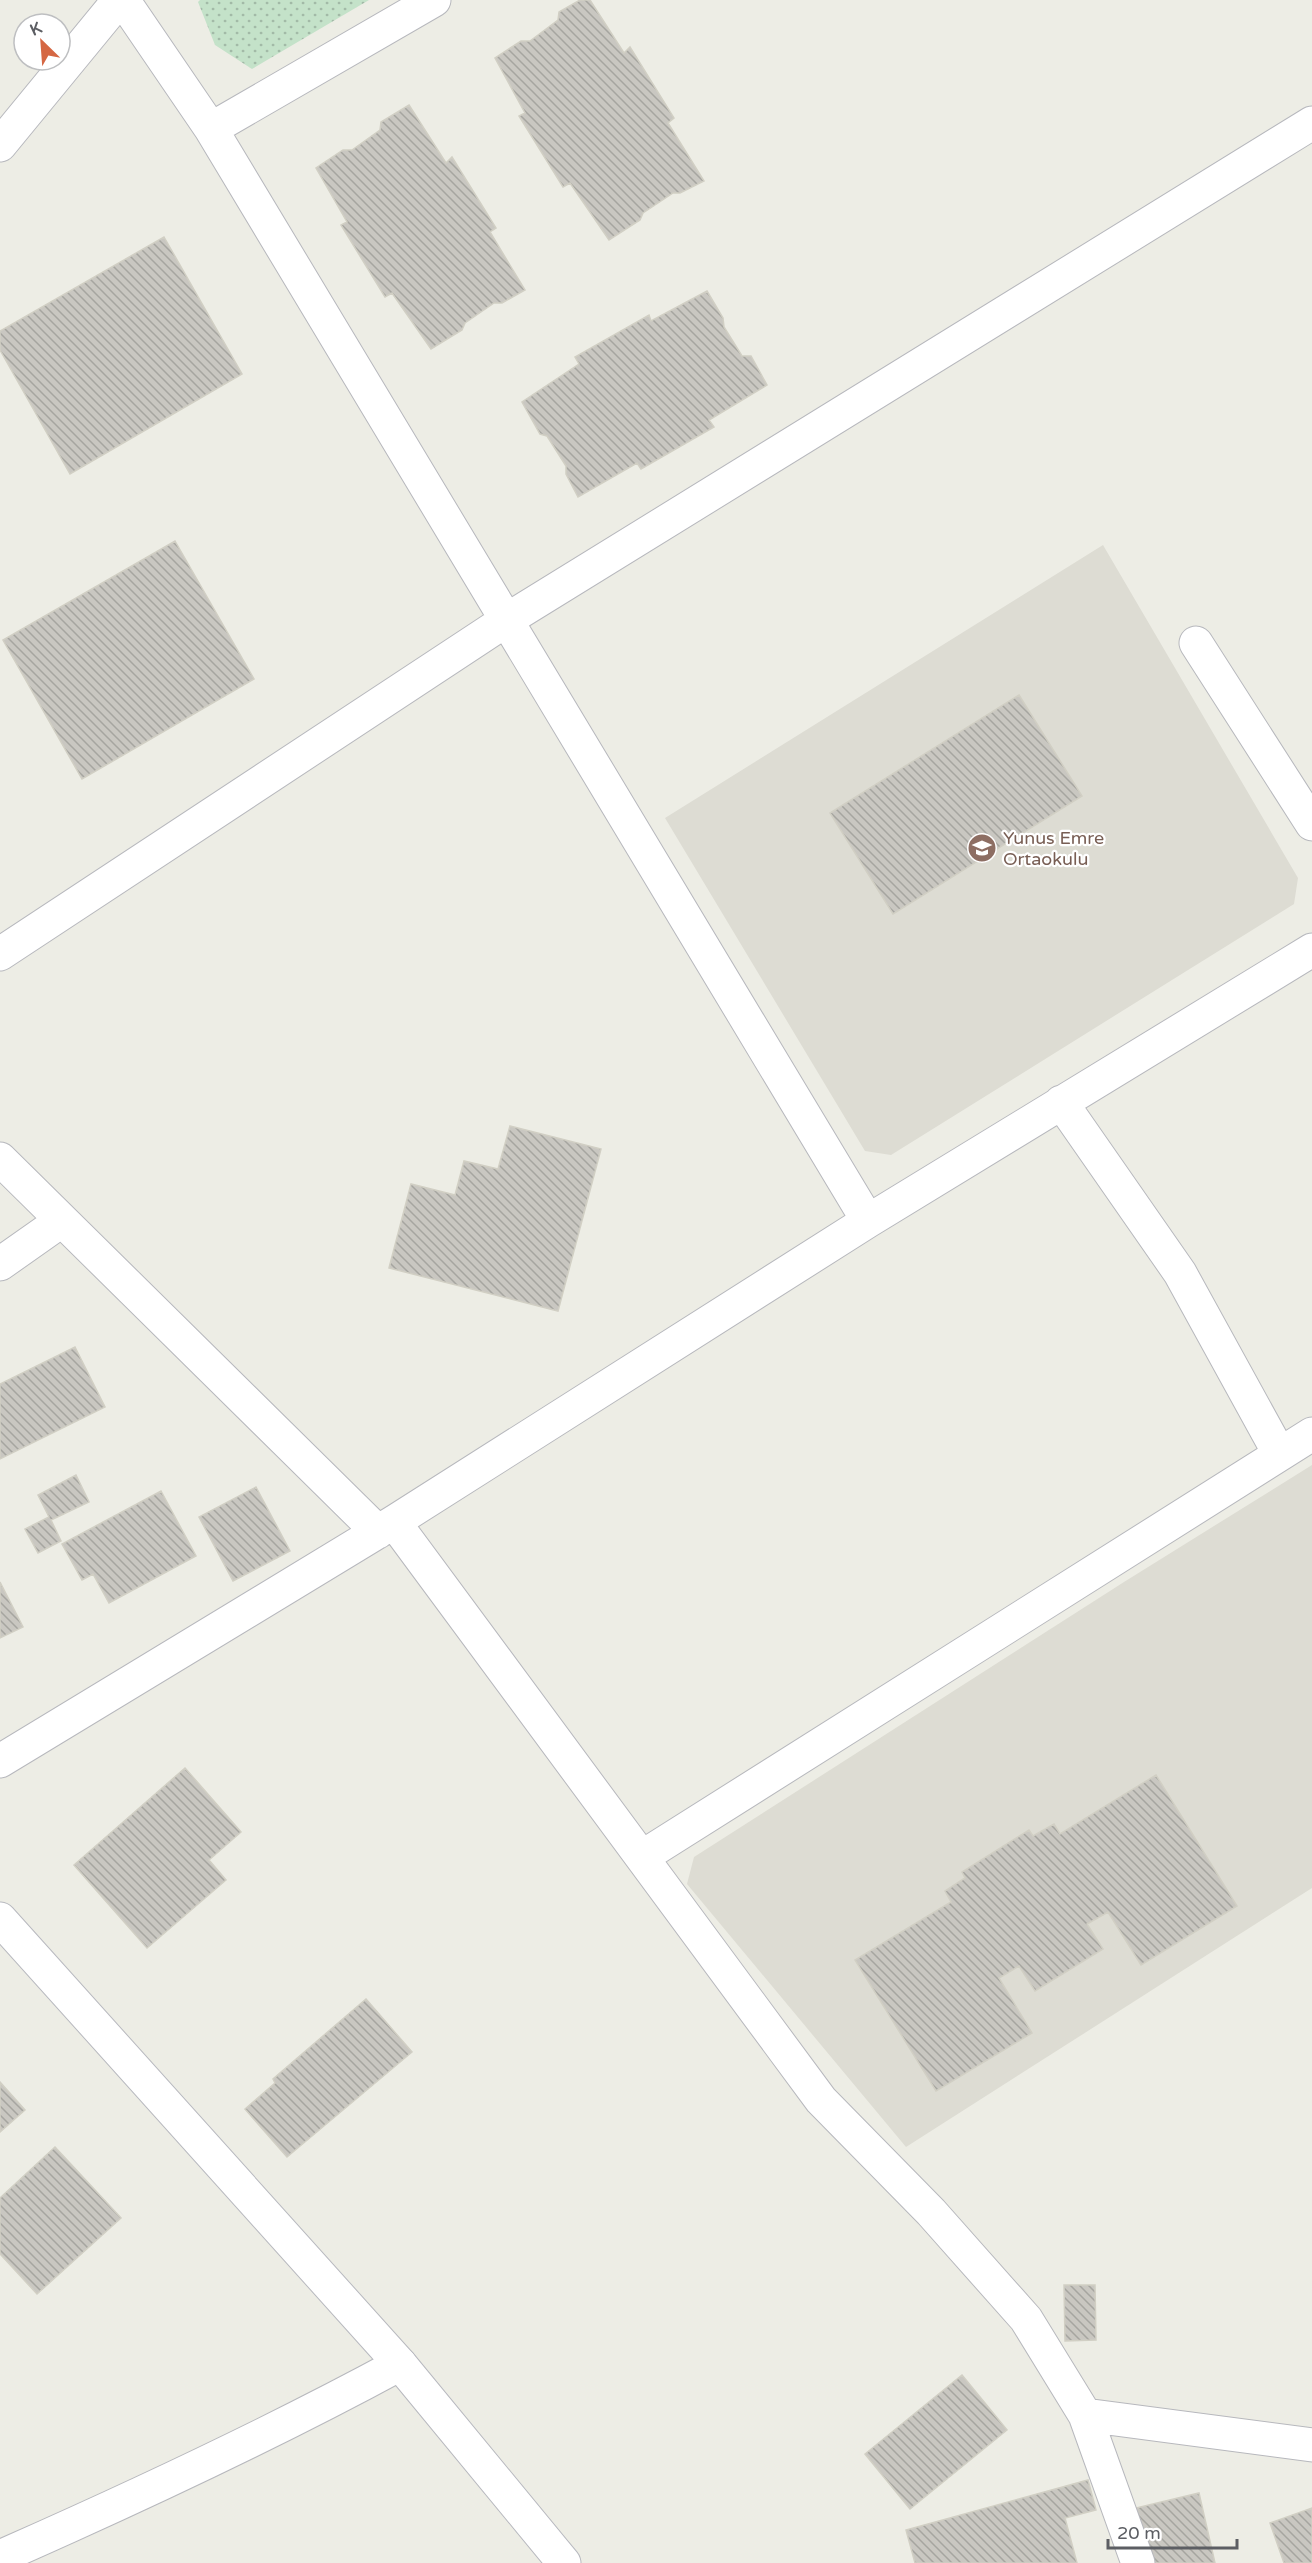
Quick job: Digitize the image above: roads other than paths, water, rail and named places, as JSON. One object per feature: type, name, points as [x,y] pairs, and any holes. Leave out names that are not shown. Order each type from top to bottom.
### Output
[{"type":"street","points":[[0,145],[121,0],[211,129],[868,1221]]},
{"type":"street","points":[[211,129],[434,0]]},
{"type":"street","points":[[0,954],[505,621],[1312,123]]},
{"type":"street","points":[[1196,643],[1312,824]]},
{"type":"street","points":[[0,1761],[386,1527],[868,1221],[1312,950]]},
{"type":"street","points":[[1061,1102],[1180,1273],[1279,1453]]},
{"type":"street","points":[[0,1159],[61,1221],[386,1527],[642,1857],[821,2100],[931,2212],[1026,2319],[1085,2415],[1138,2563]]},
{"type":"street","points":[[0,1264],[61,1221]]},
{"type":"street","points":[[642,1857],[1312,1434]]},
{"type":"street","points":[[0,1919],[400,2364],[564,2563]]},
{"type":"street","points":[[0,2557],[147,2493],[304,2416],[400,2364]]},
{"type":"street","points":[[1085,2415],[1312,2445]]},
{"type":"place","name":"Yunus Emre Ortaokulu","points":[[982,848]]}]
